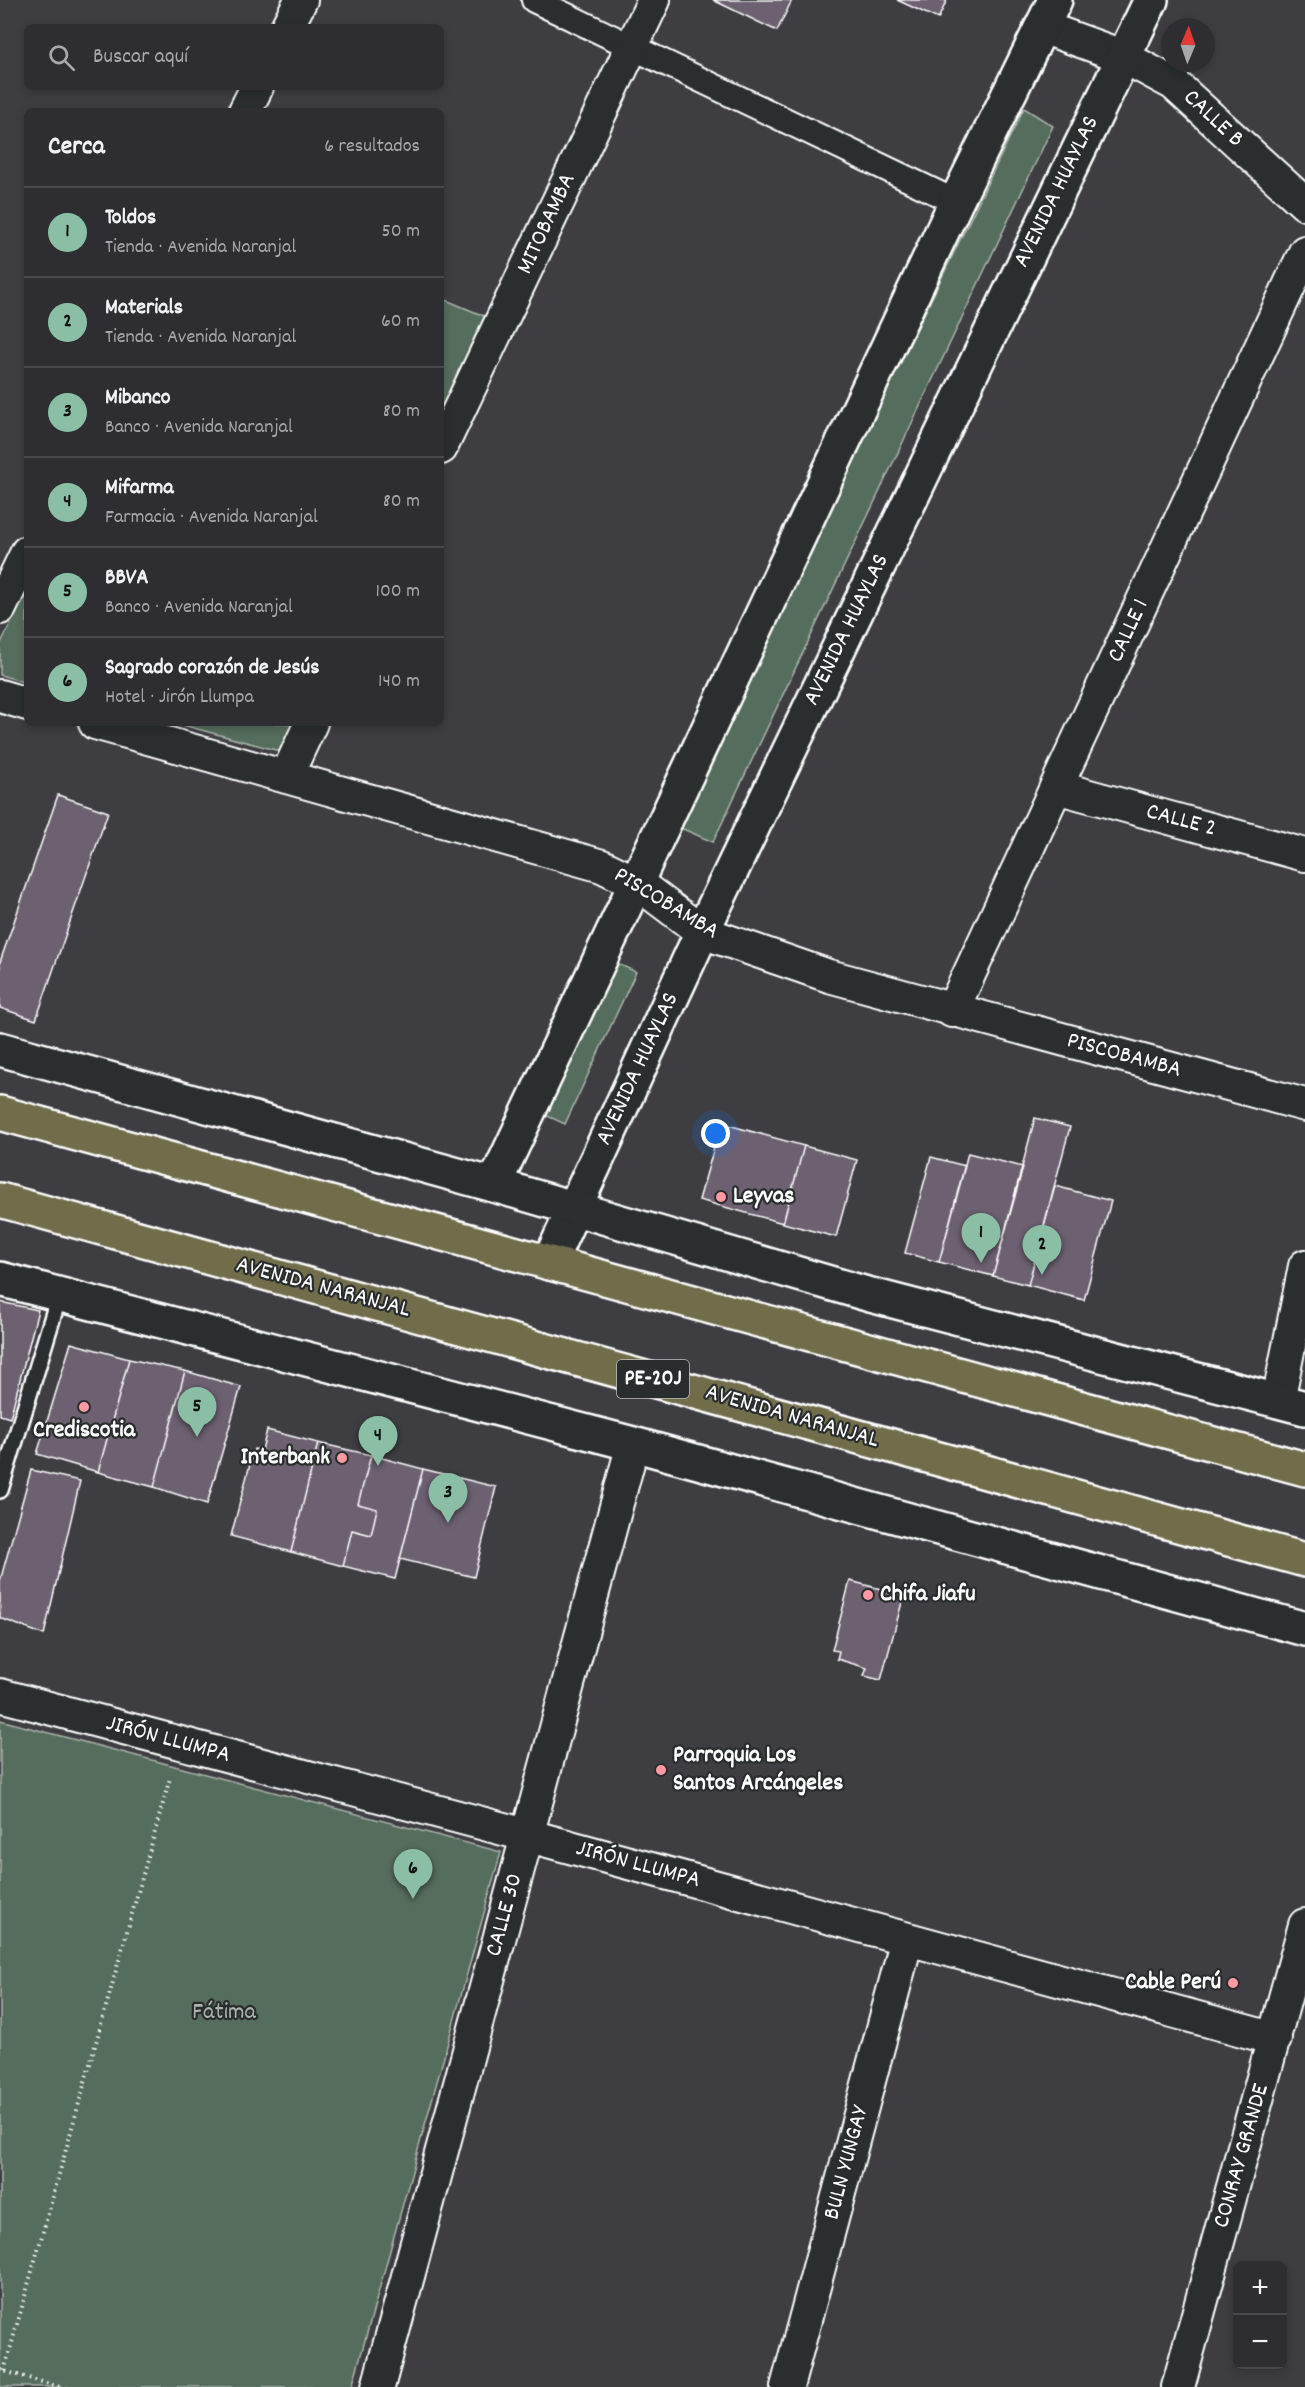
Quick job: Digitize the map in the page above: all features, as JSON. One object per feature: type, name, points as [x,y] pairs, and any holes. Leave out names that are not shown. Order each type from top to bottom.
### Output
[{"type":"highway","points":[[0,1113],[1305,1469]]},
{"type":"highway","name":"AVENIDA NARANJAL","points":[[0,1200],[1305,1560]]},
{"type":"street","points":[[289,24],[301,0]]},
{"type":"street","points":[[534,0],[956,202]]},
{"type":"street","name":"MITOBAMBA","points":[[444,442],[654,0]]},
{"type":"street","name":"AVENIDA HUAYLAS","points":[[549,1263],[702,932],[1150,0]]},
{"type":"street","points":[[494,1185],[956,202],[1048,13]]},
{"type":"street","name":"CALLE B","points":[[1048,13],[1174,84],[1305,204]]},
{"type":"street","points":[[246,108],[256,90]]},
{"type":"street","name":"CALLE 1","points":[[952,1011],[1305,252]]},
{"type":"street","points":[[0,608],[24,558]]},
{"type":"street","points":[[0,696],[24,703]]},
{"type":"street","name":"PISCOBAMBA","points":[[106,726],[602,866],[637,883],[702,932],[829,976],[952,1011],[1305,1104]]},
{"type":"street","points":[[286,777],[310,726]]},
{"type":"street","name":"CALLE 2","points":[[1056,787],[1305,855]]},
{"type":"street","points":[[0,1049],[494,1185],[572,1210],[867,1294],[1292,1405],[1305,1266]]},
{"type":"street","points":[[0,1279],[633,1444],[1305,1629]]},
{"type":"street","name":"CALLE 30","points":[[378,2387],[633,1444]]},
{"type":"street","name":"JIRÓN LLUMPA","points":[[0,1695],[526,1834],[1275,2039]]},
{"type":"street","name":"CONRAY GRANDE","points":[[1178,2387],[1305,1925]]},
{"type":"street","name":"BULN YUNGAY","points":[[787,2387],[907,1939]]},
{"type":"lane","points":[[0,1490],[59,1296]]},
{"type":"path","points":[[60,2387],[2,2371],[179,1743]]},
{"type":"green space","points":[[1024,108],[1053,126],[713,842],[676,826]]},
{"type":"green space","points":[[444,299],[489,318],[444,413]]},
{"type":"green space","points":[[24,596],[24,682],[0,675],[0,645]]},
{"type":"green space","points":[[186,726],[296,726],[283,752]]},
{"type":"green space","points":[[614,962],[636,972],[565,1124],[543,1114]]},
{"type":"green space","name":"Fátima","points":[[0,1720],[501,1852],[352,2387],[0,2387]]},
{"type":"building","points":[[713,0],[792,0],[777,31]]},
{"type":"building","points":[[897,0],[947,0],[938,19]]},
{"type":"building","points":[[58,795],[108,812],[36,1020],[0,1008],[0,962]]},
{"type":"building","points":[[1035,1118],[1070,1127],[1028,1285],[993,1276]]},
{"type":"building","points":[[721,1123],[804,1146],[783,1223],[699,1200]]},
{"type":"building","points":[[804,1146],[857,1160],[836,1237],[783,1223]]},
{"type":"building","points":[[968,1153],[1023,1167],[993,1276],[939,1262]]},
{"type":"building","points":[[931,1157],[965,1166],[939,1262],[905,1253]]},
{"type":"building","points":[[1055,1186],[1111,1201],[1084,1300],[1028,1285]]},
{"type":"building","points":[[0,1302],[38,1310],[10,1418],[0,1415]]},
{"type":"building","name":"Crediscotia","points":[[71,1343],[129,1359],[98,1472],[37,1454]]},
{"type":"building","points":[[129,1359],[185,1371],[154,1487],[98,1472]]},
{"type":"building","points":[[185,1371],[241,1387],[207,1504],[154,1487]]},
{"type":"building","points":[[267,1430],[318,1443],[291,1552],[231,1536],[254,1449],[262,1450]]},
{"type":"building","points":[[318,1443],[371,1455],[358,1504],[377,1509],[371,1535],[352,1530],[343,1566],[291,1552]]},
{"type":"building","points":[[371,1455],[423,1469],[395,1579],[343,1566],[352,1530],[371,1535],[377,1509],[358,1504]]},
{"type":"building","points":[[423,1469],[496,1487],[474,1577],[400,1559]]},
{"type":"building","points":[[31,1470],[80,1481],[44,1635],[0,1618],[0,1581]]},
{"type":"building","points":[[850,1581],[904,1595],[881,1680],[864,1676],[867,1668],[837,1659],[839,1651],[832,1650]]},
{"type":"place","name":"Leyvas","points":[[721,1197]]},
{"type":"place","name":"Toldos","points":[[981,1263]]},
{"type":"place","name":"Materials","points":[[1042,1275]]},
{"type":"place","name":"Crediscotia","points":[[84,1407]]},
{"type":"place","name":"BBVA","points":[[197,1437]]},
{"type":"place","name":"Interbank","points":[[342,1458]]},
{"type":"place","name":"Mifarma","points":[[378,1466]]},
{"type":"place","name":"Mibanco","points":[[448,1523]]},
{"type":"place","name":"Chifa Jiafu","points":[[868,1595]]},
{"type":"place","name":"Parroquia Los Santos Arcángeles","points":[[661,1770]]},
{"type":"place","name":"Sagrado corazón de Jesús","points":[[413,1899]]},
{"type":"place","name":"Cable Perú","points":[[1233,1983]]}]
